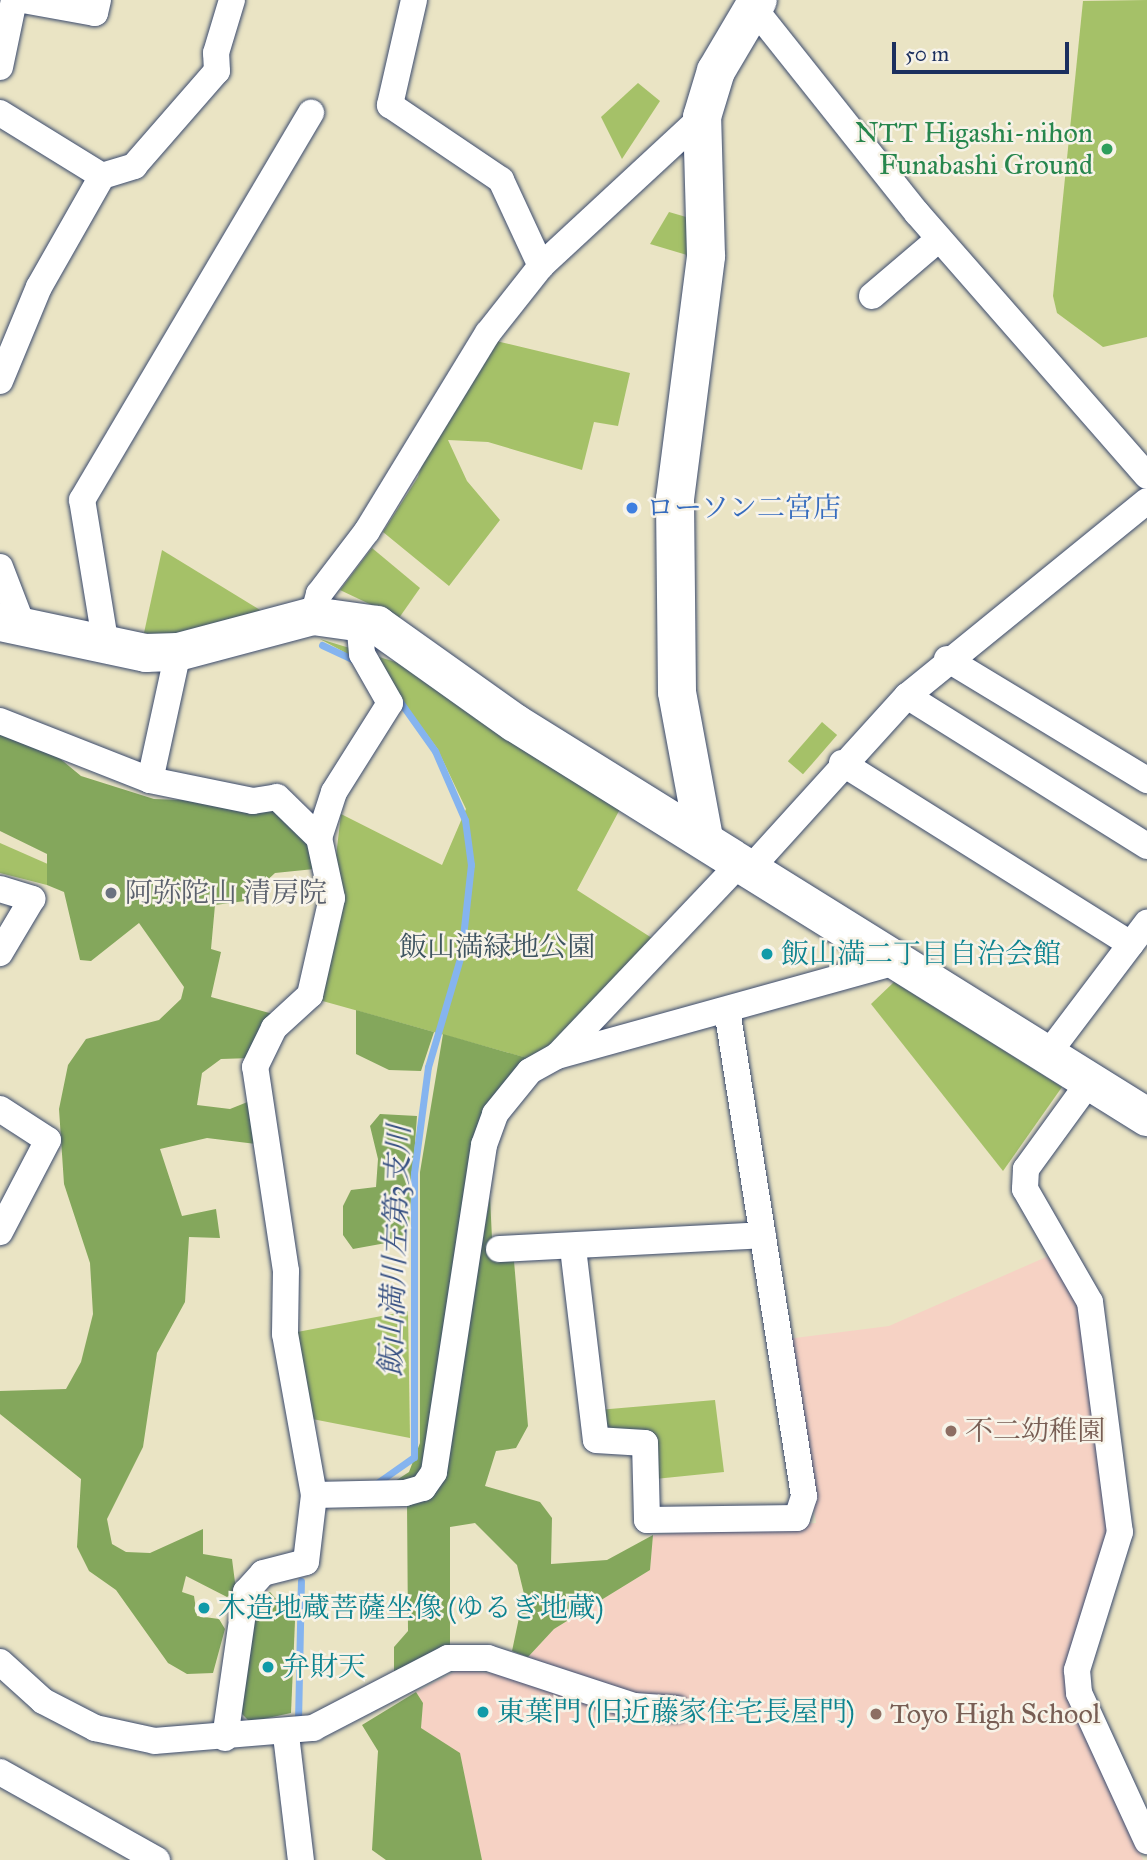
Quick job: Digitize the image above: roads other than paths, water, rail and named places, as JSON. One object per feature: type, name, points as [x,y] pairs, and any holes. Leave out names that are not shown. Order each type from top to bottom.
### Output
[{"type":"street","points":[[0,66],[14,0]]},
{"type":"street","points":[[23,0],[95,13],[98,0]]},
{"type":"street","points":[[0,381],[6,340],[102,176],[134,166],[217,71],[216,53],[232,0]]},
{"type":"street","points":[[414,0],[390,105],[501,180],[541,266]]},
{"type":"street","points":[[704,838],[677,692],[675,512],[706,256],[702,117],[716,71],[755,3],[939,239],[1147,476]]},
{"type":"street","points":[[0,113],[102,176]]},
{"type":"street","points":[[106,646],[82,500],[311,113]]},
{"type":"street","points":[[313,616],[318,594],[405,473],[453,384],[541,266],[702,117]]},
{"type":"street","points":[[872,296],[939,239]]},
{"type":"street","points":[[314,1495],[405,1493],[423,1488],[434,1472],[487,1132],[509,1092],[556,1056],[745,866],[907,696],[947,659],[1147,501]]},
{"type":"street","points":[[0,567],[11,623],[106,646],[178,652],[313,616],[359,619],[417,648],[515,723],[704,838],[896,962],[1147,1117]]},
{"type":"street","points":[[225,1738],[247,1592],[263,1573],[306,1562],[314,1495],[285,1334],[286,1271],[255,1067],[274,1028],[310,995],[318,975],[332,898],[320,838],[334,792],[390,704],[362,654],[359,619]]},
{"type":"street","points":[[150,780],[178,652]]},
{"type":"street","points":[[947,659],[1147,780]]},
{"type":"street","points":[[907,696],[1147,846]]},
{"type":"street","points":[[0,721],[150,780],[253,801],[278,797],[320,838]]},
{"type":"street","points":[[842,763],[1143,929],[1047,1055]]},
{"type":"street","points":[[0,889],[32,899],[0,953]]},
{"type":"street","points":[[556,1056],[896,962]]},
{"type":"street","points":[[573,1248],[596,1440],[645,1443],[647,1520],[797,1518],[804,1496],[727,1010]]},
{"type":"street","points":[[1090,1081],[1026,1169],[1025,1189],[1090,1302],[1120,1532],[1077,1671],[1079,1693],[1147,1841]]},
{"type":"street","points":[[0,1109],[48,1140],[0,1232]]},
{"type":"street","points":[[499,1249],[573,1248],[763,1235]]},
{"type":"street","points":[[0,1662],[43,1701],[95,1728],[155,1741],[286,1735],[382,1698],[410,1674],[448,1658],[488,1658],[634,1706],[677,1709]]},
{"type":"street","points":[[286,1735],[301,1860]]},
{"type":"street","points":[[0,1772],[157,1860]]},
{"type":"waterway","name":"飯山満川左第3支川","points":[[322,645],[356,661]]},
{"type":"waterway","name":"飯山満川左第3支川","points":[[377,1483],[414,1457],[414,1173],[428,1067],[461,955],[471,865],[465,820],[435,751],[398,699]]},
{"type":"waterway","name":"飯山満川左第3支川","points":[[298,1722],[301,1581]]},
{"type":"place","name":"NTT Higashi-nihon Funabashi Ground","points":[[1107,149]]},
{"type":"place","name":"ローソン二宮店","points":[[632,508]]},
{"type":"place","name":"阿弥陀山 清房院","points":[[111,893]]},
{"type":"place","name":"飯山満二丁目自治会館","points":[[767,954]]},
{"type":"place","name":"不二幼稚園","points":[[951,1431]]},
{"type":"place","name":"木造地蔵菩薩坐像 (ゆるぎ地蔵)","points":[[204,1608]]},
{"type":"place","name":"弁財天","points":[[268,1667]]},
{"type":"place","name":"東葉門 (旧近藤家住宅長屋門)","points":[[483,1712]]},
{"type":"place","name":"Toyo High School","points":[[876,1714]]},
{"type":"park label","name":"飯山満緑地公園","points":[[497,947]]}]
